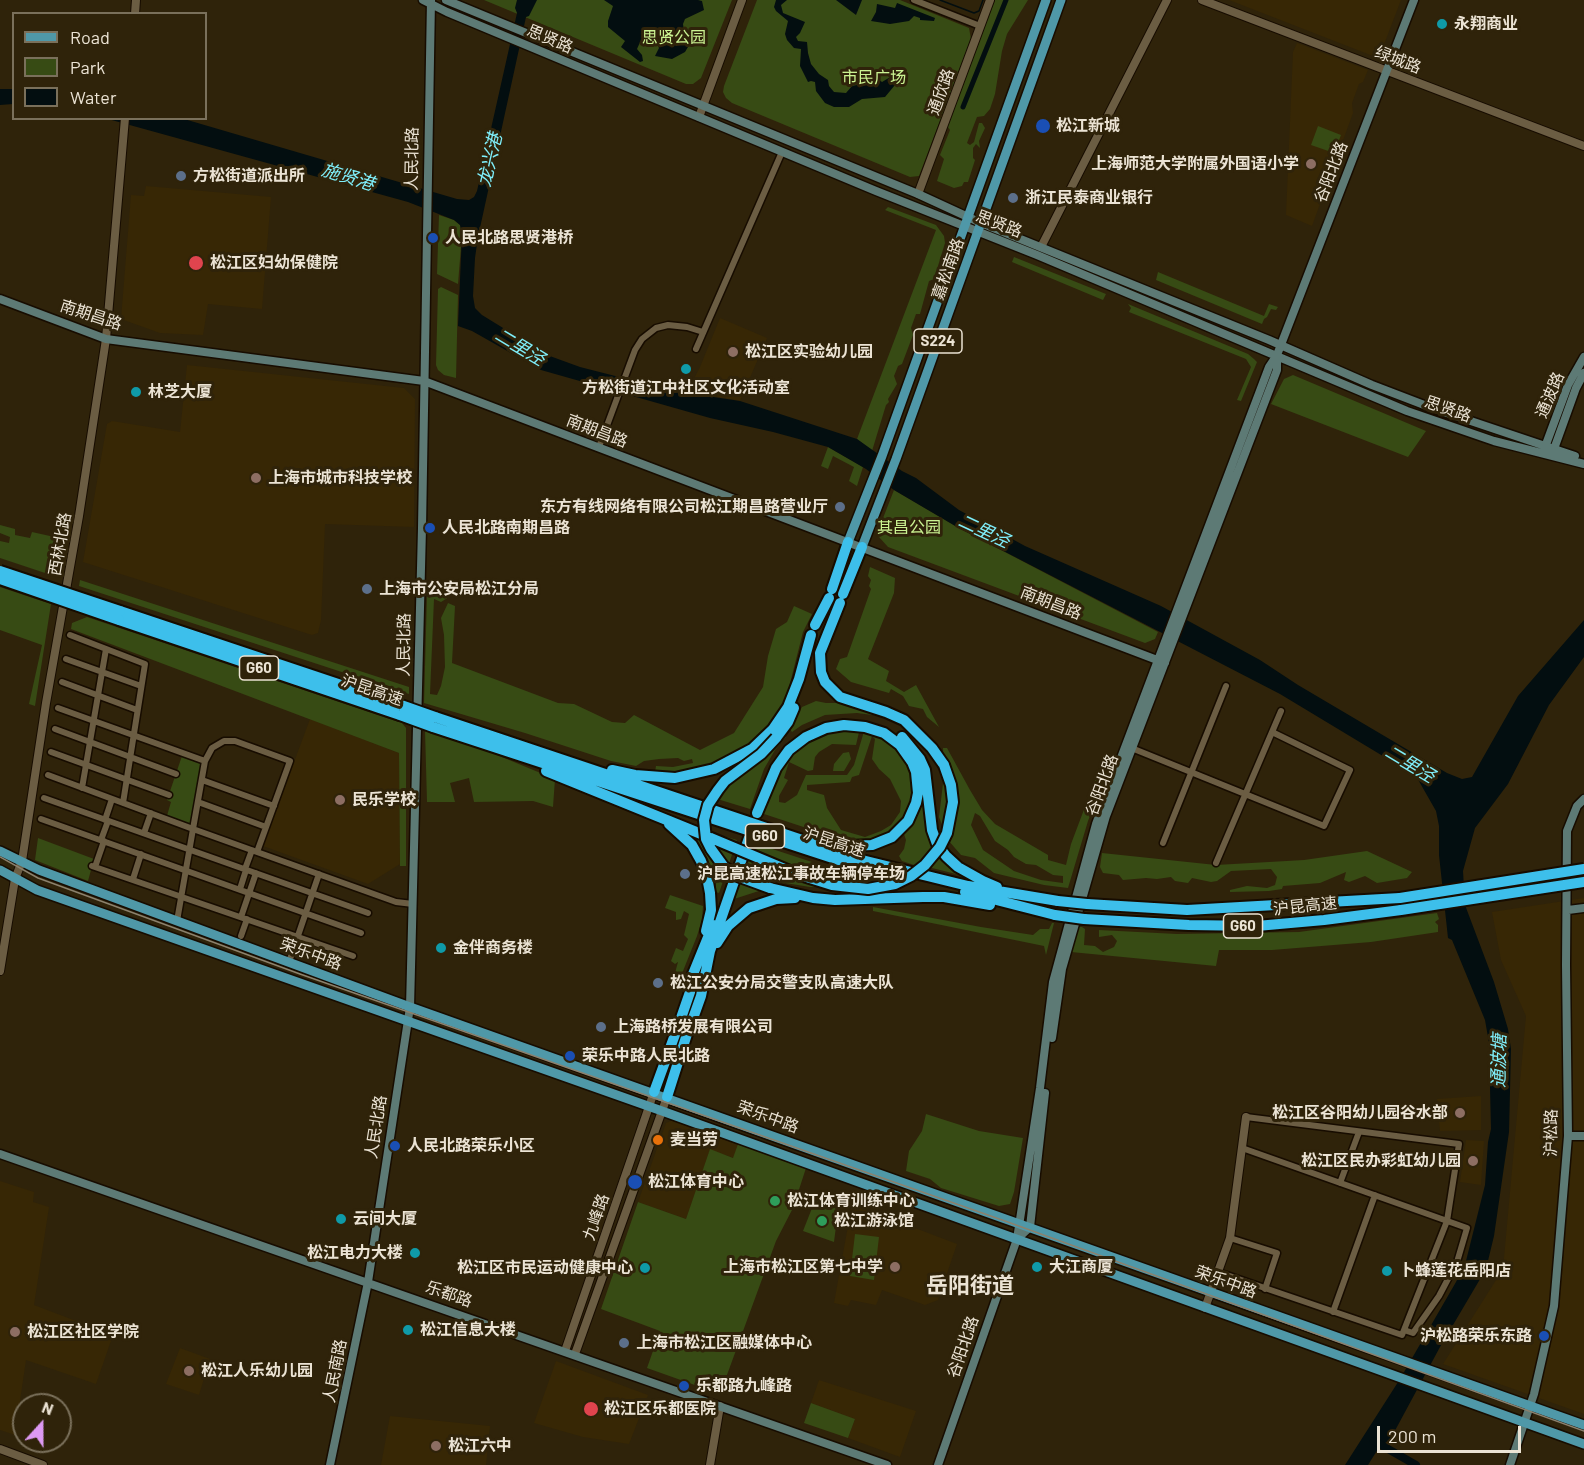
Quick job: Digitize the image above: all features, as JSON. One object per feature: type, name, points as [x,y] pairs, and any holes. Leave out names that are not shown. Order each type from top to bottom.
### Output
[{"type":"highway","points":[[481,737],[636,775],[675,778],[701,773],[727,764],[763,740],[788,707],[799,679],[813,630],[830,594],[848,542]]},
{"type":"highway","points":[[481,737],[651,813],[797,874],[832,885],[868,889],[895,884],[911,876],[925,865],[940,847],[947,833],[953,802],[951,785],[944,765],[917,733],[895,716],[840,696],[825,682],[821,672],[820,653],[862,547]]},
{"type":"highway","name":"沪昆高速","points":[[0,571],[119,615],[434,722],[692,803],[862,860],[968,886],[1088,903],[1187,910],[1400,898],[1584,869]]},
{"type":"highway","name":"沪昆高速","points":[[0,579],[119,615]]},
{"type":"highway","points":[[813,630],[803,680],[788,722],[777,738],[761,754],[718,789],[708,806],[704,820],[706,839],[724,867],[740,877],[770,888],[813,898]]},
{"type":"highway","points":[[895,716],[914,735],[932,768],[934,789],[930,817]]},
{"type":"highway","points":[[692,803],[849,846],[872,845],[892,837],[908,821],[916,803],[918,793],[916,772],[907,753],[900,745],[884,733],[855,725],[826,728],[806,737],[789,750],[771,778],[755,812],[771,765],[785,747],[804,732],[825,723],[856,720],[886,728],[905,739],[912,748],[925,770],[932,830],[937,844],[958,867],[996,886],[1059,899]]},
{"type":"highway","name":"沪昆高速","points":[[481,737],[860,867],[1055,915],[1084,919],[1257,926],[1401,910],[1584,882]]},
{"type":"highway","points":[[651,813],[679,832],[692,845],[702,861],[710,893],[711,910],[706,938]]},
{"type":"highway","points":[[654,1092],[684,1027],[701,996],[707,962],[746,837],[691,979],[684,1027],[667,1097]]},
{"type":"highway","points":[[707,962],[728,927],[749,908],[776,899],[858,900],[901,896],[944,897],[1055,915]]},
{"type":"main road","name":"思贤路","points":[[423,0],[964,227],[979,227],[1041,247],[1432,408],[1521,437],[1547,450]]},
{"type":"main road","name":"思贤路","points":[[446,0],[918,194],[968,217],[979,227],[1407,411],[1494,441],[1547,450],[1570,457]]},
{"type":"main road","name":"嘉松南路","points":[[848,542],[882,456],[1046,0]]},
{"type":"main road","name":"嘉松南路","points":[[862,547],[896,459],[1061,0]]},
{"type":"main road","name":"谷阳北路","points":[[1017,1239],[1030,1227],[1059,984],[1102,826],[1269,367],[1277,355],[1414,0]]},
{"type":"main road","name":"人民北路","points":[[368,1282],[410,1007],[432,2]]},
{"type":"main road","name":"南期昌路","points":[[0,299],[106,339],[424,381],[1162,661]]},
{"type":"main road","name":"通波路","points":[[1547,450],[1568,385],[1584,357]]},
{"type":"main road","name":"通波路","points":[[1547,450],[1584,373]]},
{"type":"main road","points":[[1570,457],[1584,458]]},
{"type":"main road","points":[[1570,457],[1584,464]]},
{"type":"main road","name":"谷阳北路","points":[[938,1465],[1017,1239],[1040,1088],[1055,967],[1096,824],[1129,747]]},
{"type":"main road","name":"沪松路","points":[[1510,1465],[1530,1404],[1554,1306],[1568,1136],[1566,964],[1568,831],[1577,806],[1584,799]]},
{"type":"main road","name":"荣乐中路","points":[[0,850],[39,870],[410,1007],[1584,1425]]},
{"type":"main road","name":"荣乐中路","points":[[0,870],[37,891],[408,1020],[1584,1444]]},
{"type":"main road","points":[[1568,910],[1584,908]]},
{"type":"main road","points":[[1568,1136],[1584,1136]]},
{"type":"main road","name":"乐都路","points":[[0,1154],[887,1465]]},
{"type":"main road","name":"人民南路","points":[[330,1465],[368,1282]]},
{"type":"street","points":[[699,117],[742,0]]},
{"type":"street","points":[[914,0],[980,26]]},
{"type":"street","name":"通欣路","points":[[918,194],[990,0]]},
{"type":"street","points":[[1041,247],[1167,0]]},
{"type":"street","name":"绿城路","points":[[1202,0],[1584,146]]},
{"type":"street","name":"西林北路","points":[[0,971],[15,879],[22,861],[106,339],[125,120]]},
{"type":"street","points":[[696,348],[782,152]]},
{"type":"street","points":[[598,447],[642,339],[656,328],[668,325],[703,332]]},
{"type":"street","points":[[70,635],[145,664],[123,803]]},
{"type":"street","points":[[82,788],[106,649]]},
{"type":"street","points":[[66,659],[141,686]]},
{"type":"street","points":[[62,682],[137,710]]},
{"type":"street","points":[[1163,843],[1226,686]]},
{"type":"street","points":[[58,708],[205,761]]},
{"type":"street","points":[[1216,863],[1281,711]]},
{"type":"street","points":[[55,729],[176,774]]},
{"type":"street","points":[[1129,747],[1324,826],[1350,770],[1272,732]]},
{"type":"street","points":[[177,921],[205,761],[212,748],[224,741],[235,741],[290,761],[240,889]]},
{"type":"street","points":[[51,752],[169,795]]},
{"type":"street","points":[[48,775],[396,902],[413,904]]},
{"type":"street","points":[[202,780],[274,806]]},
{"type":"street","points":[[44,798],[368,913]]},
{"type":"street","points":[[112,799],[103,841],[94,866],[353,956]]},
{"type":"street","points":[[198,802],[266,827]]},
{"type":"street","points":[[144,833],[151,813]]},
{"type":"street","points":[[41,819],[361,933]]},
{"type":"street","points":[[133,879],[141,854]]},
{"type":"street","points":[[241,936],[249,893],[256,873]]},
{"type":"street","points":[[289,962],[319,874]]},
{"type":"street","name":"九峰路","points":[[565,1351],[654,1092]]},
{"type":"street","name":"九峰路","points":[[575,1354],[667,1097]]},
{"type":"street","points":[[1205,1308],[1230,1238],[1246,1118],[1459,1144],[1447,1221],[1402,1335],[1218,1272]]},
{"type":"street","points":[[1340,1183],[1359,1132]]},
{"type":"street","points":[[1242,1148],[1467,1228],[1457,1262],[1439,1296],[1413,1333],[1404,1330]]},
{"type":"street","points":[[1333,1312],[1375,1195]]},
{"type":"street","points":[[1230,1238],[1277,1253],[1265,1289]]},
{"type":"street","points":[[710,1465],[720,1406]]},
{"type":"street","points":[[0,1449],[43,1465]]},
{"type":"shaded area","points":[[1229,0],[1401,0],[1380,55],[1373,56]]},
{"type":"shaded area","name":"上海师范大学附属外国语小学","points":[[1297,43],[1368,70],[1363,82],[1359,84],[1352,103],[1353,113],[1312,226],[1286,215],[1293,52]]},
{"type":"shaded area","name":"松江区妇幼保健院","points":[[146,186],[271,197],[262,309],[208,304],[203,335],[160,333],[121,319],[131,195],[144,196]]},
{"type":"shaded area","name":"松江区实验幼儿园","points":[[720,318],[767,338],[740,401],[686,394]]},
{"type":"shaded area","name":"上海市城市科技学校","points":[[187,365],[404,388],[415,399],[414,527],[325,524],[321,620],[318,633],[312,635],[83,562],[107,424],[112,421],[180,432]]},
{"type":"shaded area","name":"民乐学校","points":[[310,719],[399,753],[400,864],[368,884],[263,846]]},
{"type":"shaded area","points":[[1584,898],[1584,1414],[1443,1364],[1503,1269],[1526,1016],[1501,960],[1492,912]]},
{"type":"shaded area","name":"松江区谷阳幼儿园谷水部","points":[[1481,1096],[1481,1130],[1440,1131],[1437,1099]]},
{"type":"shaded area","points":[[673,1120],[738,1144],[734,1158],[710,1150],[686,1219],[638,1202],[666,1123]]},
{"type":"shaded area","name":"松江区民办彩虹幼儿园","points":[[1466,1140],[1484,1141],[1481,1185],[1460,1182]]},
{"type":"shaded area","name":"松江区社区学院","points":[[0,1181],[34,1192],[33,1202],[49,1207],[34,1305],[113,1335],[96,1384],[26,1360],[21,1393],[12,1393],[12,1434],[0,1430]]},
{"type":"shaded area","name":"上海市松江区第七中学","points":[[852,1204],[957,1244],[938,1300],[925,1305],[882,1290],[876,1305],[851,1300],[848,1306],[834,1303]]},
{"type":"shaded area","name":"松江人乐幼儿园","points":[[180,1348],[210,1359],[199,1395],[166,1384]]},
{"type":"shaded area","name":"松江区乐都医院","points":[[556,1361],[648,1395],[629,1444],[583,1437],[534,1423]]},
{"type":"shaded area","points":[[819,1380],[916,1411],[900,1457],[848,1438],[855,1419],[811,1403]]},
{"type":"shaded area","name":"松江六中","points":[[390,1416],[490,1426],[486,1465],[381,1465]]},
{"type":"green space","name":"思贤公园","points":[[484,0],[732,0],[701,78],[693,84],[686,84]]},
{"type":"green space","name":"市民广场","points":[[757,0],[900,0],[969,28],[971,39],[919,176],[910,177],[732,103],[726,98],[723,92],[724,86]]},
{"type":"green space","points":[[995,0],[1028,0],[1007,34],[990,109],[984,116],[977,117],[967,143],[970,145],[974,142],[979,123],[982,123],[985,128],[979,141],[980,148],[976,144],[973,148],[975,160],[968,182],[954,188],[937,181],[944,159],[940,155],[950,130],[947,126]]},
{"type":"green space","points":[[1318,126],[1341,135],[1334,153],[1311,145]]},
{"type":"green space","points":[[888,207],[936,225],[944,236],[945,243],[934,279],[929,281],[920,314],[916,314],[911,328],[913,335],[902,364],[898,366],[894,376],[897,384],[888,399],[889,402],[886,405],[872,451],[857,439],[936,230],[885,210]]},
{"type":"green space","points":[[439,215],[454,220],[460,225],[462,234],[458,284],[437,274]]},
{"type":"green space","points":[[1014,257],[1106,294],[1103,300],[1012,262]]},
{"type":"green space","points":[[1158,272],[1264,316],[1269,304],[1278,307],[1276,310],[1271,309],[1262,324],[1156,280]]},
{"type":"green space","points":[[441,287],[458,295],[456,378],[444,375],[436,365],[438,289]]},
{"type":"green space","points":[[1128,304],[1248,354],[1254,359],[1257,362],[1241,401],[1237,400],[1251,367],[1246,359],[1129,312],[1131,308]]},
{"type":"green space","points":[[1293,375],[1426,431],[1408,457],[1271,404],[1284,379]]},
{"type":"green space","points":[[828,447],[863,467],[857,486],[849,481],[854,467],[833,456],[828,469],[821,466]]},
{"type":"green space","name":"其昌公园","points":[[894,490],[957,527],[1158,632],[1155,639],[1145,643],[888,547],[879,537],[878,531]]},
{"type":"green space","points":[[0,525],[15,529],[15,535],[30,538],[32,532],[59,538],[54,576],[0,558],[0,541],[9,543],[10,537],[0,533]]},
{"type":"green space","points":[[870,567],[895,578],[894,593],[868,659],[889,671],[886,681],[904,692],[916,685],[939,727],[927,717],[923,709],[909,706],[903,696],[891,689],[889,693],[851,682],[836,669],[840,659],[847,657],[871,589],[869,586],[871,580],[868,576]]},
{"type":"green space","points":[[80,580],[409,687],[409,694],[79,586]]},
{"type":"green space","points":[[0,587],[51,604],[35,706],[29,704],[42,645],[0,630]]},
{"type":"green space","points":[[427,594],[449,597],[441,602],[434,599],[430,694],[437,695],[445,667],[441,618],[448,603],[455,606],[452,663],[558,703],[574,704],[612,722],[625,723],[634,715],[700,750],[734,733],[763,687],[768,656],[776,629],[787,622],[794,606],[812,614],[803,632],[785,703],[776,718],[753,743],[720,762],[670,773],[655,772],[656,766],[673,767],[693,763],[692,759],[684,761],[678,758],[659,759],[644,761],[636,766],[611,761],[424,703]]},
{"type":"green space","points":[[87,617],[402,723],[406,728],[406,866],[400,866],[399,753],[71,629],[72,623]]},
{"type":"green space","points":[[816,701],[841,703],[881,713],[880,716],[857,713],[825,715],[792,732],[790,729],[802,707]]},
{"type":"green space","points":[[860,728],[856,745],[832,744],[815,757],[813,770],[808,771],[789,762],[784,778],[788,780],[779,796],[779,802],[785,803],[797,795],[806,775],[847,775],[854,765],[865,728],[890,739],[911,766],[916,789],[905,819],[877,840],[849,842],[761,813],[772,781],[790,750],[828,729]],"holes":[[[872,736],[875,739],[872,759],[890,779],[901,801],[900,812],[891,825],[865,837],[841,830],[827,808],[824,795],[807,790],[807,785],[850,782],[852,777],[859,775]]]},
{"type":"green space","points":[[425,730],[473,745],[555,779],[553,807],[533,801],[474,802],[469,778],[450,783],[455,802],[427,802]]},
{"type":"green space","points":[[784,735],[786,737],[764,769],[750,809],[714,798]]},
{"type":"green space","points":[[943,748],[947,748],[982,810],[995,824],[1048,855],[1048,860],[1066,865],[1071,844],[1097,775],[1105,778],[1088,821],[1068,888],[1044,885],[994,873],[975,858],[961,855],[948,840],[939,817],[944,775]],"holes":[[[975,813],[980,816],[995,841],[1014,857],[1026,864],[1036,865],[1053,875],[1063,876],[1063,883],[1041,880],[1014,871],[983,850],[971,825]]]},
{"type":"green space","points":[[849,752],[851,759],[844,771],[833,771],[834,764],[843,753]]},
{"type":"green space","points":[[183,753],[205,761],[193,829],[166,819],[171,802],[167,800]]},
{"type":"green space","points":[[921,786],[935,848],[917,866],[902,861],[899,856],[906,840],[903,831]]},
{"type":"green space","points":[[694,834],[717,842],[720,835],[737,840],[719,893],[716,892],[716,883],[708,859]]},
{"type":"green space","points":[[38,838],[94,859],[88,881],[35,860]]},
{"type":"green space","points":[[751,842],[873,882],[857,883],[835,880],[827,887],[810,887],[773,881],[762,890],[734,899]]},
{"type":"green space","points":[[1367,851],[1412,872],[1407,878],[1377,883],[1365,876],[1349,882],[1344,880],[1346,872],[1320,883],[1283,886],[1282,889],[1269,891],[1230,892],[1230,890],[1247,886],[1267,888],[1275,885],[1277,877],[1271,869],[1231,871],[1217,881],[1211,882],[1192,878],[1188,883],[1175,881],[1171,877],[1123,880],[1119,875],[1103,873],[1100,867],[1102,853],[1216,865],[1304,860]]},
{"type":"green space","points":[[940,853],[961,872],[960,875],[928,867]]},
{"type":"green space","points":[[670,895],[703,906],[697,936],[677,986],[672,984],[678,962],[675,964],[671,961],[676,948],[683,951],[688,939],[684,935],[689,914],[684,911],[681,919],[676,920],[676,912],[665,908]]},
{"type":"green space","points":[[873,907],[1033,935],[1040,929],[1049,929],[1054,923],[1046,955],[1044,946],[873,911]]},
{"type":"green space","points":[[1437,913],[1439,919],[1435,922],[1438,925],[1438,932],[1371,942],[1272,950],[1219,950],[1216,966],[1071,952],[1074,927],[1085,929],[1084,945],[1095,946],[1103,952],[1114,947],[1117,941],[1112,935],[1099,937],[1099,930],[1177,934],[1299,932]]},
{"type":"green space","points":[[926,1114],[979,1131],[1023,1138],[1010,1204],[999,1206],[941,1188],[930,1179],[906,1171],[909,1151],[922,1131]]},
{"type":"green space","name":"松江体育中心","points":[[738,1144],[806,1168],[793,1208],[776,1241],[720,1394],[647,1368],[660,1331],[601,1309],[638,1202],[686,1219],[710,1149],[733,1158]]},
{"type":"green space","name":"松江游泳馆","points":[[822,1196],[835,1201],[838,1211],[834,1242],[803,1231],[816,1198]]},
{"type":"green space","points":[[855,1234],[879,1237],[874,1280],[850,1276]]},
{"type":"green space","points":[[811,1403],[855,1419],[848,1438],[804,1423]]},
{"type":"water","points":[[517,0],[537,0],[529,16],[526,17],[478,237],[473,296],[475,308],[482,315],[547,355],[580,367],[674,391],[740,401],[857,439],[959,510],[1025,546],[1161,606],[1260,660],[1447,773],[1462,779],[1472,777],[1518,696],[1584,620],[1584,657],[1549,705],[1508,784],[1475,828],[1463,871],[1465,905],[1494,982],[1508,1029],[1511,1049],[1509,1132],[1494,1236],[1486,1269],[1440,1347],[1391,1438],[1378,1449],[1368,1465],[1345,1465],[1400,1379],[1466,1261],[1485,1185],[1491,1129],[1492,1060],[1485,1020],[1452,940],[1448,938],[1439,855],[1439,826],[1436,811],[1416,776],[1280,694],[957,527],[828,447],[710,418],[541,370],[472,331],[458,326],[462,234],[460,225],[454,220],[408,202],[112,120],[187,120],[457,199],[469,200],[477,191],[517,13],[515,8]]},
{"type":"water","points":[[604,0],[698,0],[702,1],[704,10],[685,19],[684,31],[691,42],[685,52],[672,59],[655,56],[659,48],[656,40],[649,37],[641,40],[637,49],[642,55],[643,61],[640,62],[621,47],[625,41],[608,27],[613,6]]},
{"type":"water","points":[[776,0],[787,0],[781,5],[783,13],[805,22],[796,37],[798,41],[807,42],[811,64],[828,80],[834,92],[846,93],[852,86],[866,83],[876,77],[882,82],[892,76],[898,80],[905,79],[907,82],[895,85],[885,97],[862,99],[849,107],[834,107],[825,103],[816,91],[815,82],[808,82],[800,66],[801,49],[794,48],[787,40],[785,34],[788,21],[776,11],[774,7]]},
{"type":"water","points":[[836,0],[862,0],[856,15]]},
{"type":"water","points":[[897,3],[935,18],[934,21],[920,20],[914,16],[909,21],[890,24],[871,21],[877,4],[895,8]]},
{"type":"water","points":[[0,89],[12,89],[12,104],[0,105]]},
{"type":"waterway","points":[[940,0],[974,13],[979,11],[983,0]]},
{"type":"waterway","points":[[963,107],[1006,0]]},
{"type":"waterway","points":[[1374,1441],[1416,1465]]},
{"type":"tram line","points":[[0,857],[38,878],[300,974],[1005,1221],[1584,1431]]},
{"type":"place","name":"永翔商业","points":[[1442,24]]},
{"type":"place","name":"松江新城","points":[[1043,126]]},
{"type":"place","name":"上海师范大学附属外国语小学","points":[[1311,164]]},
{"type":"place","name":"方松街道派出所","points":[[181,176]]},
{"type":"place","name":"浙江民泰商业银行","points":[[1013,198]]},
{"type":"place","name":"人民北路思贤港桥","points":[[433,238]]},
{"type":"place","name":"松江区妇幼保健院","points":[[196,263]]},
{"type":"place","name":"松江区实验幼儿园","points":[[733,352]]},
{"type":"place","name":"方松街道江中社区文化活动室","points":[[686,369]]},
{"type":"place","name":"林芝大厦","points":[[136,392]]},
{"type":"place","name":"上海市城市科技学校","points":[[256,478]]},
{"type":"place","name":"东方有线网络有限公司松江期昌路营业厅","points":[[840,507]]},
{"type":"place","name":"人民北路南期昌路","points":[[430,528]]},
{"type":"place","name":"上海市公安局松江分局","points":[[367,589]]},
{"type":"place","name":"民乐学校","points":[[340,800]]},
{"type":"place","name":"沪昆高速松江事故车辆停车场","points":[[685,874]]},
{"type":"place","name":"金伴商务楼","points":[[441,948]]},
{"type":"place","name":"松江公安分局交警支队高速大队","points":[[658,983]]},
{"type":"place","name":"上海路桥发展有限公司","points":[[601,1027]]},
{"type":"place","name":"荣乐中路人民北路","points":[[570,1056]]},
{"type":"place","name":"松江区谷阳幼儿园谷水部","points":[[1460,1113]]},
{"type":"place","name":"麦当劳","points":[[658,1140]]},
{"type":"place","name":"人民北路荣乐小区","points":[[395,1146]]},
{"type":"place","name":"松江区民办彩虹幼儿园","points":[[1473,1161]]},
{"type":"place","name":"松江体育中心","points":[[635,1182]]},
{"type":"place","name":"松江体育训练中心","points":[[775,1201]]},
{"type":"place","name":"云间大厦","points":[[341,1219]]},
{"type":"place","name":"松江游泳馆","points":[[822,1221]]},
{"type":"place","name":"松江电力大楼","points":[[415,1253]]},
{"type":"place","name":"上海市松江区第七中学","points":[[895,1267]]},
{"type":"place","name":"大江商厦","points":[[1037,1267]]},
{"type":"place","name":"松江区市民运动健康中心","points":[[645,1268]]},
{"type":"place","name":"卜蜂莲花岳阳店","points":[[1387,1271]]},
{"type":"place","name":"松江信息大楼","points":[[408,1330]]},
{"type":"place","name":"松江区社区学院","points":[[15,1332]]},
{"type":"place","name":"沪松路荣乐东路","points":[[1544,1336]]},
{"type":"place","name":"上海市松江区融媒体中心","points":[[624,1343]]},
{"type":"place","name":"松江人乐幼儿园","points":[[189,1371]]},
{"type":"place","name":"乐都路九峰路","points":[[684,1386]]},
{"type":"place","name":"松江区乐都医院","points":[[591,1409]]},
{"type":"place","name":"松江六中","points":[[436,1446]]},
{"type":"district","name":"岳阳街道","points":[[970,1286]]},
{"type":"water label","name":"龙兴港","points":[[490,160]]},
{"type":"water label","name":"施贤港","points":[[348,177]]},
{"type":"water label","name":"二里泾","points":[[520,347]]},
{"type":"water label","name":"二里泾","points":[[984,531]]},
{"type":"water label","name":"二里泾","points":[[1410,764]]},
{"type":"water label","name":"通波塘","points":[[1499,1061]]}]
